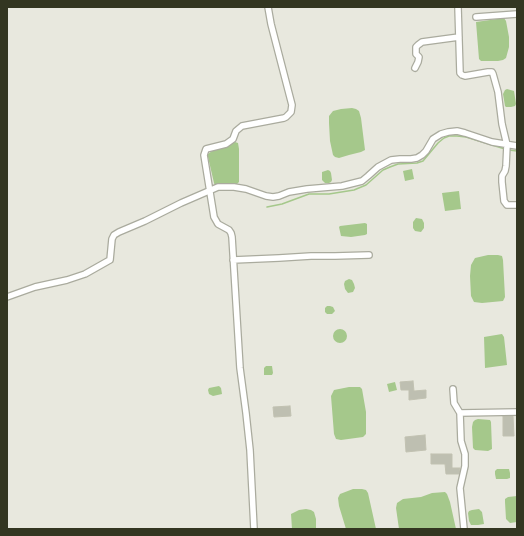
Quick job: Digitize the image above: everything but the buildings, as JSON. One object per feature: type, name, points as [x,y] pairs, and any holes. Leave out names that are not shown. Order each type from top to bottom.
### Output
[{"type":"street","points":[[254,529],[250,450],[240,368],[232,237],[231,233],[226,228],[218,224],[216,221],[205,161],[205,152],[206,150],[230,142],[236,131],[242,126],[286,117],[291,112],[292,105],[268,7]]},
{"type":"street","points":[[458,7],[460,73],[465,76],[492,72],[493,74],[498,92],[502,124],[507,145],[506,166],[502,176],[504,201],[507,205],[517,205]]},
{"type":"street","points":[[476,17],[517,14]]},
{"type":"street","points":[[415,68],[419,56],[416,54],[416,47],[422,42],[459,37]]},
{"type":"street","points":[[7,297],[35,287],[67,280],[98,267],[110,260],[112,239],[114,235],[218,187],[246,188],[266,196],[273,197],[289,192],[307,189],[342,186],[362,181],[378,167],[391,160],[417,158],[426,151],[433,140],[441,134],[448,132],[457,131],[492,142],[517,146]]},
{"type":"street","points":[[233,260],[369,255]]},
{"type":"street","points":[[453,389],[454,403],[460,413],[461,441],[465,454],[465,466],[460,488],[464,529]]},
{"type":"street","points":[[460,413],[517,412]]},
{"type":"shaded area","points":[[504,18],[509,37],[509,47],[506,58],[498,61],[481,61],[479,59],[476,22]]},
{"type":"shaded area","points":[[507,89],[514,91],[515,106],[505,106],[503,94]]},
{"type":"shaded area","points":[[352,108],[359,111],[365,150],[339,158],[335,157],[333,155],[330,141],[329,116],[333,111]]},
{"type":"shaded area","points":[[235,142],[238,143],[239,149],[239,182],[235,185],[215,186],[208,154]]},
{"type":"shaded area","points":[[412,169],[414,179],[405,181],[403,171]]},
{"type":"shaded area","points":[[328,170],[331,173],[332,180],[329,183],[325,183],[322,180],[322,172]]},
{"type":"shaded area","points":[[459,191],[461,209],[445,211],[442,193]]},
{"type":"shaded area","points":[[416,218],[422,219],[424,223],[424,228],[421,232],[415,231],[413,228],[413,222]]},
{"type":"shaded area","points":[[367,224],[367,234],[351,237],[341,236],[340,226]]},
{"type":"shaded area","points":[[488,255],[502,256],[505,297],[503,301],[482,303],[474,302],[471,296],[471,265],[475,258]]},
{"type":"shaded area","points":[[349,279],[352,280],[355,288],[353,292],[348,293],[344,284],[345,281]]},
{"type":"shaded area","points":[[327,306],[333,307],[335,311],[332,314],[327,314],[325,312],[325,308]]},
{"type":"shaded area","points":[[337,329],[343,329],[347,333],[347,339],[343,343],[337,343],[333,339],[333,333]]},
{"type":"shaded area","points":[[502,334],[504,337],[507,365],[485,368],[484,337]]},
{"type":"shaded area","points":[[266,366],[272,366],[272,375],[264,375],[264,368]]},
{"type":"shaded area","points":[[395,382],[397,390],[389,392],[387,384]]},
{"type":"shaded area","points":[[219,386],[222,394],[213,396],[209,394],[209,388]]},
{"type":"shaded area","points":[[349,387],[360,387],[362,389],[366,412],[366,434],[363,437],[341,440],[336,439],[334,434],[331,396],[334,390]]},
{"type":"shaded area","points":[[478,419],[490,420],[491,422],[492,449],[488,451],[475,450],[473,448],[472,427],[473,422]]},
{"type":"shaded area","points":[[497,469],[509,469],[510,478],[496,479],[495,471]]},
{"type":"shaded area","points":[[353,489],[366,490],[368,493],[376,529],[346,529],[338,498],[340,494]]},
{"type":"shaded area","points":[[445,492],[450,502],[456,529],[399,529],[396,508],[397,503],[403,499]]},
{"type":"shaded area","points":[[517,496],[517,522],[510,523],[506,519],[505,499],[508,497]]},
{"type":"shaded area","points":[[306,509],[314,512],[316,529],[292,529],[291,514],[299,510]]},
{"type":"shaded area","points":[[479,509],[482,512],[484,524],[471,525],[469,521],[469,511]]},
{"type":"waterway","points":[[267,207],[282,204],[309,194],[329,194],[354,190],[366,185],[383,170],[390,167],[398,164],[417,163],[423,161],[438,143],[449,136],[466,137],[505,149]]},
{"type":"waterway","points":[[509,150],[517,151]]}]
